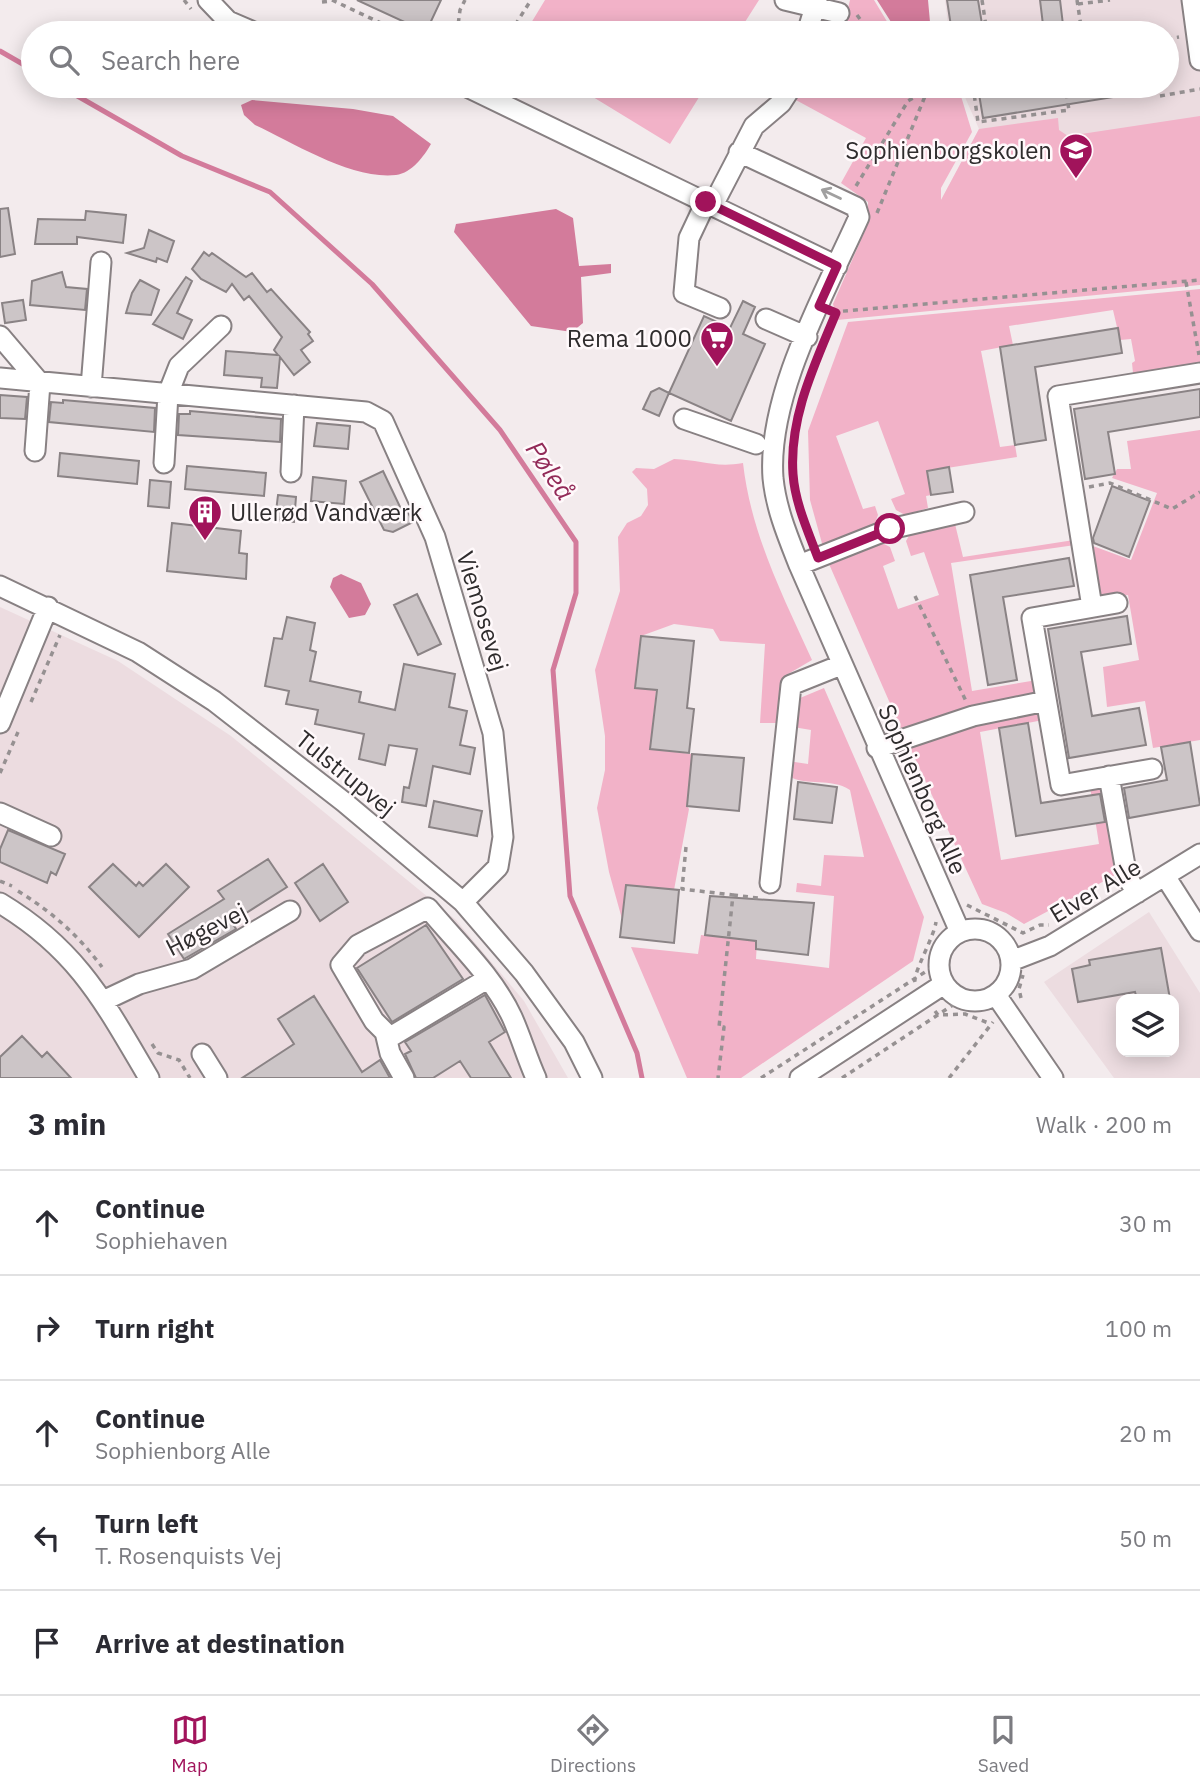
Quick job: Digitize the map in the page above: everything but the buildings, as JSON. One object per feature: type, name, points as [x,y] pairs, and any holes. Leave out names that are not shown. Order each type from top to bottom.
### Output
[{"type":"street","points":[[208,0],[228,21]]},
{"type":"street","points":[[785,0],[816,4],[839,13]]},
{"type":"street","points":[[1192,0],[1200,60]]},
{"type":"street","points":[[811,21],[816,4]]},
{"type":"street","points":[[490,98],[837,266]]},
{"type":"street","points":[[720,308],[684,293],[689,238],[754,126],[784,98]]},
{"type":"street","points":[[739,152],[847,201]]},
{"type":"street","name":"Sophienborg Alle","points":[[847,201],[856,207],[859,217],[837,266],[827,309],[807,337],[778,412],[773,443],[774,480],[781,519],[808,561],[841,665],[877,748],[969,930]]},
{"type":"street","points":[[91,387],[101,262]]},
{"type":"street","points":[[766,319],[807,337]]},
{"type":"street","points":[[164,463],[168,394],[179,366],[221,326]]},
{"type":"street","points":[[0,335],[40,383],[35,451]]},
{"type":"street","points":[[1092,607],[1058,396],[1200,373]]},
{"type":"street","name":"Viemosevej","points":[[0,378],[366,412],[383,421],[435,537],[491,722],[499,771],[503,837],[498,867],[464,902]]},
{"type":"street","points":[[290,472],[294,405]]},
{"type":"street","points":[[684,419],[756,444]]},
{"type":"street","points":[[808,561],[890,529],[964,512]]},
{"type":"street","name":"Tulstrupvej","points":[[0,586],[138,652],[214,701],[344,802],[464,902],[524,973],[574,1042],[592,1078]]},
{"type":"street","points":[[1117,603],[1032,618],[1060,785],[1152,769]]},
{"type":"street","points":[[0,723],[48,607]]},
{"type":"street","points":[[769,884],[792,685],[841,665]]},
{"type":"street","points":[[0,670],[19,678]]},
{"type":"street","points":[[877,748],[973,716],[1046,701]]},
{"type":"street","points":[[1109,776],[1127,877],[1137,893]]},
{"type":"street","points":[[0,813],[51,835]]},
{"type":"street","name":"Elver Alle","points":[[1011,961],[1050,946],[1165,876],[1198,860]]},
{"type":"street","points":[[1165,876],[1200,931]]},
{"type":"street","points":[[0,903],[34,923],[70,956],[103,1001],[149,1078]]},
{"type":"street","points":[[404,1078],[387,1039],[341,965],[358,945],[428,908],[487,979],[512,1017],[519,1042],[536,1078]]},
{"type":"street","name":"Høgevej","points":[[103,1001],[139,984],[192,969],[290,911]]},
{"type":"street","points":[[969,930],[1001,939],[1011,961],[1010,976],[996,995],[986,1000],[962,999],[944,984],[939,963],[943,947],[969,930]]},
{"type":"street","points":[[387,1039],[487,979]]},
{"type":"street","points":[[800,1078],[944,984]]},
{"type":"street","points":[[996,995],[1054,1078]]},
{"type":"street","points":[[202,1054],[217,1078]]},
{"type":"path","points":[[322,2],[332,0],[377,21]]},
{"type":"path","points":[[459,21],[465,0]]},
{"type":"path","points":[[518,21],[531,0]]},
{"type":"path","points":[[982,0],[985,21]]},
{"type":"path","points":[[1080,21],[1077,2],[1110,0]]},
{"type":"path","points":[[1179,93],[1200,89]]},
{"type":"path","points":[[847,201],[908,101],[913,98]]},
{"type":"path","points":[[877,214],[924,98]]},
{"type":"path","points":[[975,98],[978,122],[1069,110],[1067,98]]},
{"type":"path","points":[[827,309],[1200,281]]},
{"type":"path","points":[[1186,282],[1200,362]]},
{"type":"path","points":[[827,309],[841,300]]},
{"type":"path","points":[[827,309],[831,324]]},
{"type":"path","points":[[794,441],[793,474],[808,561]]},
{"type":"path","points":[[1073,490],[1110,483],[1172,509],[1200,492]]},
{"type":"path","points":[[915,596],[973,716]]},
{"type":"path","points":[[26,713],[68,617]]},
{"type":"path","points":[[0,772],[21,725]]},
{"type":"path","points":[[686,847],[682,889],[733,895],[719,1027],[724,1027],[718,1078]]},
{"type":"path","points":[[963,892],[960,909],[969,930]]},
{"type":"path","points":[[960,909],[1023,933],[1040,925],[1049,925]]},
{"type":"path","points":[[914,979],[931,945],[936,923],[960,909]]},
{"type":"path","points":[[761,1078],[939,963]]},
{"type":"path","points":[[914,979],[938,1015]]},
{"type":"path","points":[[842,1078],[962,999]]},
{"type":"path","points":[[949,1078],[991,1024],[1008,1012]]},
{"type":"path","points":[[938,1015],[965,1014],[991,1024]]},
{"type":"shaded area","points":[[545,0],[759,0],[746,21],[532,21]]},
{"type":"shaded area","points":[[850,0],[874,0],[887,21],[845,21]]},
{"type":"shaded area","points":[[877,0],[928,0],[930,21],[890,21]]},
{"type":"shaded area","name":"Sophienborgskolen","points":[[945,0],[1200,0],[1200,244],[924,232],[979,129],[965,98],[1179,98],[1179,21],[948,21]]},
{"type":"shaded area","points":[[595,98],[699,98],[670,144]]},
{"type":"shaded area","points":[[962,98],[972,132],[941,188],[941,200],[979,129],[1058,118],[1059,130],[1068,136],[1200,116],[1200,285],[837,320],[833,304],[867,226],[868,202],[841,183],[866,138],[794,99]]},
{"type":"shaded area","points":[[252,100],[353,109],[393,116],[431,144],[417,163],[402,174],[379,175],[361,172],[324,159],[255,125],[244,115],[241,105]]},
{"type":"shaded area","points":[[556,209],[573,218],[579,266],[611,264],[611,273],[581,277],[583,323],[572,332],[531,326],[454,232],[456,224]]},
{"type":"shaded area","points":[[1200,289],[1200,367],[1144,376],[1143,371],[1133,373],[1132,363],[1135,361],[1131,339],[1120,340],[1113,310],[1009,326],[1013,345],[981,351],[1000,447],[1015,445],[1017,457],[928,471],[931,495],[926,496],[928,508],[905,515],[896,510],[891,499],[905,494],[878,421],[836,436],[863,509],[875,506],[878,515],[874,526],[823,547],[810,500],[808,431],[848,322]]},
{"type":"shaded area","points":[[1200,430],[1200,740],[1153,748],[1145,701],[1107,707],[1103,667],[1139,660],[1128,595],[1097,601],[1082,542],[1131,560],[1157,493],[1112,478],[1117,469],[1131,469],[1127,441]]},
{"type":"shaded area","points":[[674,459],[716,464],[743,463],[761,540],[812,660],[783,677],[777,723],[760,723],[765,644],[720,641],[713,629],[674,624],[641,636],[635,688],[656,690],[650,749],[692,754],[687,806],[689,809],[674,890],[626,885],[622,919],[609,872],[597,808],[605,770],[605,736],[595,670],[620,591],[618,537],[627,523],[641,516],[648,505],[647,489],[632,472],[636,468],[654,469]]},
{"type":"shaded area","points":[[955,524],[963,557],[1074,540],[1075,545],[951,563],[972,691],[1037,680],[1038,687],[1033,689],[1035,698],[903,733],[829,564],[880,542],[890,547],[895,561],[883,566],[898,609],[939,595],[924,552],[911,556],[906,541],[910,534]]},
{"type":"shaded area","points":[[341,574],[361,583],[371,604],[365,615],[349,618],[330,587],[333,578]]},
{"type":"shaded area","points":[[0,607],[118,661],[231,736],[456,920],[524,1001],[568,1078],[0,1078]]},
{"type":"shaded area","points":[[824,688],[924,917],[913,961],[741,1078],[687,1078],[631,947],[698,954],[701,935],[757,941],[756,959],[829,968],[834,896],[796,892],[797,883],[821,886],[824,855],[864,857],[850,790],[835,784],[803,781],[788,776],[788,761],[808,764],[811,730],[793,727],[800,698]]},
{"type":"shaded area","points":[[1042,707],[1043,720],[980,732],[1001,860],[1099,844],[1090,787],[1107,785],[1121,872],[1024,924],[1006,913],[982,904],[908,743]]},
{"type":"shaded area","points":[[1149,912],[1200,993],[1200,1078],[1114,1078],[1044,982]]},
{"type":"waterway","name":"Pøleå","points":[[0,51],[21,63]]},
{"type":"waterway","name":"Pøleå","points":[[81,98],[182,156],[270,192],[372,284],[500,430],[576,542],[576,593],[553,670],[570,896],[637,1053],[642,1078]]},
{"type":"place","name":"Sophienborgskolen","points":[[1076,180]]},
{"type":"place","name":"Rema 1000","points":[[717,368]]},
{"type":"place","name":"Ullerød Vandværk","points":[[205,542]]},
{"type":"route","points":[[706,202],[837,266],[819,306],[836,313],[800,404],[794,441],[793,474],[801,511],[818,558],[890,529]]}]
